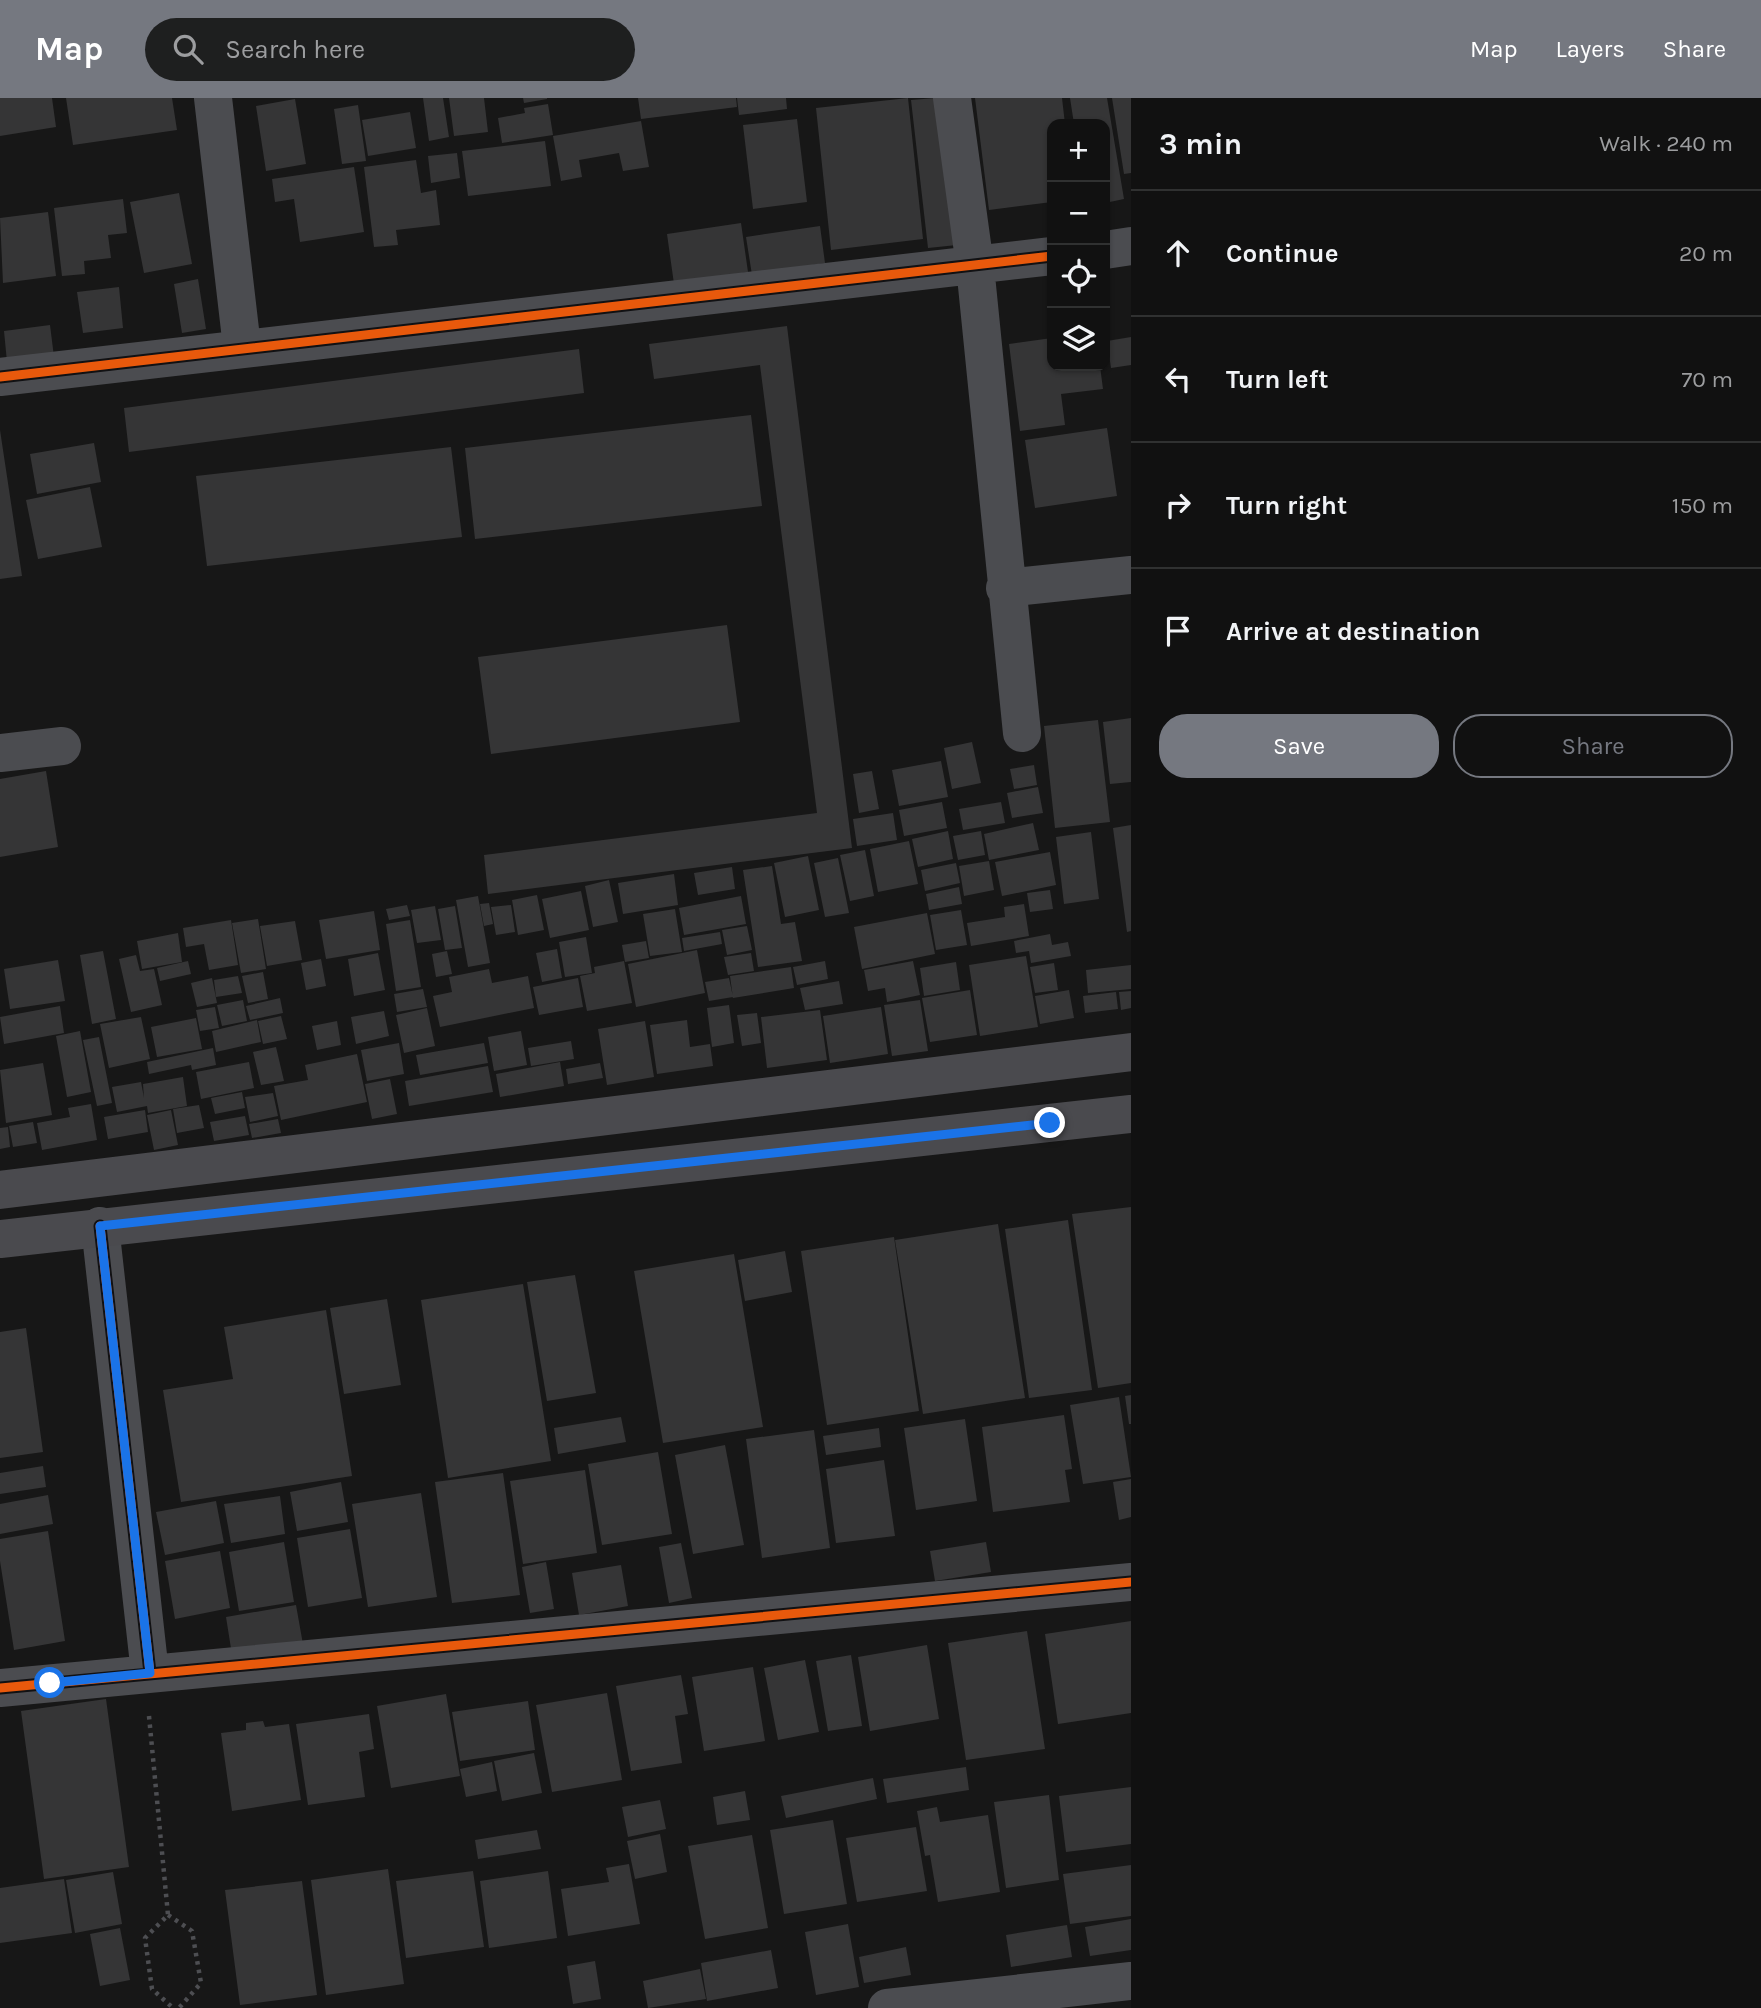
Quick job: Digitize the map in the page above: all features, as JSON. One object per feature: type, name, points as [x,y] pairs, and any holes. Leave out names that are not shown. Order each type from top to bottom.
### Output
[{"type":"main road","points":[[0,1190],[1131,1052]]},
{"type":"main road","points":[[0,1239],[1131,1114]]},
{"type":"street","points":[[213,98],[242,347]]},
{"type":"street","points":[[952,98],[975,266],[1005,588],[1022,733]]},
{"type":"street","points":[[1110,249],[1131,246]]},
{"type":"street","points":[[0,377],[242,347],[1047,258]]},
{"type":"street","points":[[1005,588],[1131,575]]},
{"type":"street","points":[[0,753],[62,746]]},
{"type":"street","points":[[100,1226],[150,1673]]},
{"type":"street","points":[[0,1688],[1131,1582]]},
{"type":"street","points":[[887,2008],[1131,1981]]},
{"type":"path","points":[[150,1673],[149,1714],[168,1915]]},
{"type":"path","points":[[168,1915],[145,1938],[152,1989],[173,2008]]},
{"type":"path","points":[[168,1915],[192,1931],[201,1983],[179,2008]]},
{"type":"building","points":[[0,98],[52,98],[56,127],[0,136]]},
{"type":"building","points":[[66,98],[172,98],[177,130],[73,145]]},
{"type":"building","points":[[423,98],[443,98],[449,137],[429,141]]},
{"type":"building","points":[[449,98],[484,98],[488,132],[454,136]]},
{"type":"building","points":[[523,98],[547,98],[547,99],[524,103]]},
{"type":"building","points":[[638,98],[736,98],[737,107],[641,119]]},
{"type":"building","points":[[737,98],[786,98],[787,109],[739,115]]},
{"type":"building","points":[[908,98],[923,239],[831,250],[816,108]]},
{"type":"building","points":[[935,98],[957,245],[928,248],[911,100]]},
{"type":"building","points":[[975,98],[1062,98],[1064,119],[1047,119],[1047,203],[989,210]]},
{"type":"building","points":[[1070,98],[1107,98],[1124,199],[1110,202],[1110,119],[1073,119]]},
{"type":"building","points":[[1112,98],[1131,98],[1131,173],[1124,174]]},
{"type":"building","points":[[295,99],[306,164],[266,171],[256,106]]},
{"type":"building","points":[[548,104],[553,135],[502,143],[498,118],[525,113],[524,108]]},
{"type":"building","points":[[358,105],[366,161],[342,164],[334,109]]},
{"type":"building","points":[[410,112],[416,148],[368,156],[362,120]]},
{"type":"building","points":[[797,119],[807,202],[753,209],[743,125]]},
{"type":"building","points":[[641,121],[649,167],[623,171],[619,153],[579,160],[582,177],[561,181],[553,136]]},
{"type":"building","points":[[545,141],[551,186],[468,196],[462,151]]},
{"type":"building","points":[[457,153],[460,178],[431,183],[428,156]]},
{"type":"building","points":[[416,160],[421,193],[436,190],[440,225],[396,230],[398,245],[374,247],[364,167]]},
{"type":"building","points":[[354,167],[364,232],[300,242],[294,199],[275,202],[272,179]]},
{"type":"building","points":[[179,193],[192,264],[144,273],[130,202]]},
{"type":"building","points":[[123,199],[127,233],[108,235],[111,258],[84,261],[85,274],[62,276],[54,208]]},
{"type":"building","points":[[48,212],[56,276],[3,283],[0,218]]},
{"type":"building","points":[[741,223],[748,272],[674,284],[667,234]]},
{"type":"building","points":[[820,226],[825,263],[752,275],[746,237]]},
{"type":"building","points":[[198,279],[206,329],[182,333],[174,284]]},
{"type":"building","points":[[119,287],[123,328],[83,333],[77,292]]},
{"type":"building","points":[[50,325],[54,357],[7,362],[4,331]]},
{"type":"building","points":[[787,326],[852,848],[488,894],[484,855],[817,813],[760,365],[654,379],[649,344]]},
{"type":"building","points":[[1131,337],[1131,365],[1111,368],[1110,340]]},
{"type":"building","points":[[1047,339],[1047,371],[1101,371],[1103,389],[1061,394],[1065,425],[1020,431],[1009,344]]},
{"type":"building","points":[[579,349],[584,393],[129,452],[124,408]]},
{"type":"building","points":[[751,415],[762,506],[475,539],[465,448]]},
{"type":"building","points":[[1107,428],[1117,496],[1035,508],[1025,440]]},
{"type":"building","points":[[0,430],[22,576],[0,579]]},
{"type":"building","points":[[94,443],[101,482],[37,494],[30,454]]},
{"type":"building","points":[[451,447],[462,537],[207,566],[196,476]]},
{"type":"building","points":[[90,487],[102,547],[38,559],[26,500]]},
{"type":"building","points":[[727,625],[740,722],[491,754],[478,657]]},
{"type":"building","points":[[1131,718],[1131,782],[1110,784],[1103,722]]},
{"type":"building","points":[[1098,720],[1110,822],[1055,828],[1044,726]]},
{"type":"building","points":[[972,742],[981,783],[952,789],[944,748]]},
{"type":"building","points":[[941,761],[948,797],[899,806],[892,770]]},
{"type":"building","points":[[1034,765],[1037,785],[1014,789],[1010,769]]},
{"type":"building","points":[[46,771],[58,847],[0,857],[0,779]]},
{"type":"building","points":[[872,771],[879,809],[859,813],[853,774]]},
{"type":"building","points":[[1038,787],[1043,813],[1012,818],[1007,793]]},
{"type":"building","points":[[942,802],[947,828],[904,836],[899,810]]},
{"type":"building","points":[[1001,802],[1005,823],[963,830],[959,809]]},
{"type":"building","points":[[893,813],[897,840],[857,846],[853,819]]},
{"type":"building","points":[[1033,823],[1039,850],[989,860],[984,834]]},
{"type":"building","points":[[1131,825],[1131,931],[1127,932],[1113,828]]},
{"type":"building","points":[[948,831],[953,859],[918,867],[912,839]]},
{"type":"building","points":[[981,831],[985,855],[958,860],[953,836]]},
{"type":"building","points":[[1091,832],[1099,899],[1064,904],[1056,837]]},
{"type":"building","points":[[909,841],[918,884],[878,892],[870,849]]},
{"type":"building","points":[[865,850],[874,896],[850,901],[840,855]]},
{"type":"building","points":[[1050,852],[1056,885],[1002,896],[995,862]]},
{"type":"building","points":[[808,856],[819,910],[785,917],[774,863]]},
{"type":"building","points":[[838,858],[849,913],[825,917],[814,863]]},
{"type":"building","points":[[989,861],[994,890],[964,896],[959,866]]},
{"type":"building","points":[[956,863],[960,883],[925,891],[921,870]]},
{"type":"building","points":[[772,866],[781,924],[795,922],[802,961],[758,967],[743,870]]},
{"type":"building","points":[[732,867],[735,889],[698,895],[694,873]]},
{"type":"building","points":[[674,874],[678,905],[623,914],[618,883]]},
{"type":"building","points":[[609,880],[618,922],[593,927],[585,886]]},
{"type":"building","points":[[959,887],[962,904],[929,910],[926,894]]},
{"type":"building","points":[[1050,890],[1053,909],[1030,912],[1027,893]]},
{"type":"building","points":[[581,891],[589,930],[550,938],[542,899]]},
{"type":"building","points":[[537,895],[544,930],[518,935],[512,900]]},
{"type":"building","points":[[478,896],[490,963],[468,967],[456,900]]},
{"type":"building","points":[[741,896],[746,924],[684,935],[679,908]]},
{"type":"building","points":[[489,903],[493,924],[484,926],[480,904]]},
{"type":"building","points":[[1024,904],[1029,936],[971,946],[967,923],[1005,917],[1004,907]]},
{"type":"building","points":[[407,905],[410,916],[389,920],[386,909]]},
{"type":"building","points":[[511,905],[515,932],[496,935],[491,907]]},
{"type":"building","points":[[435,906],[441,940],[417,943],[411,910]]},
{"type":"building","points":[[455,906],[462,948],[445,950],[438,909]]},
{"type":"building","points":[[675,909],[682,952],[650,956],[643,914]]},
{"type":"building","points":[[961,910],[967,945],[936,950],[930,915]]},
{"type":"building","points":[[374,911],[380,950],[326,959],[319,920]]},
{"type":"building","points":[[927,913],[935,954],[862,969],[854,927]]},
{"type":"building","points":[[258,919],[266,969],[241,973],[232,923]]},
{"type":"building","points":[[231,920],[238,965],[209,970],[204,944],[186,947],[183,928]]},
{"type":"building","points":[[410,920],[421,987],[396,991],[386,924]]},
{"type":"building","points":[[295,921],[302,960],[267,966],[260,926]]},
{"type":"building","points":[[747,926],[752,950],[727,955],[722,930]]},
{"type":"building","points":[[720,932],[722,944],[684,951],[682,938]]},
{"type":"building","points":[[178,933],[182,962],[142,969],[137,941]]},
{"type":"building","points":[[1050,934],[1052,945],[1068,942],[1071,956],[1031,963],[1029,951],[1016,953],[1014,941]]},
{"type":"building","points":[[586,937],[592,973],[565,977],[559,942]]},
{"type":"building","points":[[646,941],[649,958],[625,962],[622,945]]},
{"type":"building","points":[[557,949],[562,978],[542,982],[536,953]]},
{"type":"building","points":[[697,950],[705,993],[636,1007],[628,964]]},
{"type":"building","points":[[103,951],[116,1019],[92,1024],[80,955]]},
{"type":"building","points":[[447,951],[452,974],[436,977],[432,954]]},
{"type":"building","points":[[378,953],[385,990],[354,996],[348,959]]},
{"type":"building","points":[[751,953],[754,971],[728,975],[724,957]]},
{"type":"building","points":[[136,955],[140,971],[154,969],[162,1005],[131,1012],[119,959]]},
{"type":"building","points":[[1026,956],[1038,1027],[980,1036],[969,965]]},
{"type":"building","points":[[321,959],[326,986],[306,990],[301,963]]},
{"type":"building","points":[[58,960],[65,1001],[10,1009],[4,969]]},
{"type":"building","points":[[188,961],[191,974],[160,981],[157,968]]},
{"type":"building","points":[[624,961],[632,1003],[587,1011],[580,976],[595,973],[594,967]]},
{"type":"building","points":[[825,961],[828,979],[797,985],[793,967]]},
{"type":"building","points":[[913,961],[920,995],[887,1002],[885,988],[868,991],[864,970]]},
{"type":"building","points":[[956,962],[960,990],[924,996],[920,968]]},
{"type":"building","points":[[1054,963],[1058,990],[1035,993],[1030,967]]},
{"type":"building","points":[[1131,965],[1131,989],[1088,993],[1086,970]]},
{"type":"building","points":[[791,967],[794,988],[733,998],[730,976]]},
{"type":"building","points":[[489,969],[492,983],[528,976],[534,1008],[440,1027],[433,996],[452,992],[449,977]]},
{"type":"building","points":[[263,972],[268,999],[248,1003],[242,976]]},
{"type":"building","points":[[238,976],[242,993],[216,997],[214,980]]},
{"type":"building","points":[[212,978],[217,1003],[197,1007],[191,983]]},
{"type":"building","points":[[578,978],[583,1007],[539,1015],[533,987]]},
{"type":"building","points":[[729,978],[733,997],[709,1001],[705,982]]},
{"type":"building","points":[[839,981],[843,1004],[805,1010],[800,988]]},
{"type":"building","points":[[423,989],[427,1007],[397,1012],[394,994]]},
{"type":"building","points":[[970,990],[977,1035],[930,1042],[922,998]]},
{"type":"building","points":[[1069,990],[1074,1018],[1040,1024],[1035,996]]},
{"type":"building","points":[[1131,991],[1131,1008],[1121,1010],[1119,992]]},
{"type":"building","points":[[1116,992],[1118,1009],[1085,1013],[1083,996]]},
{"type":"building","points":[[280,998],[283,1013],[250,1020],[246,1006]]},
{"type":"building","points":[[243,1000],[247,1021],[222,1026],[217,1005]]},
{"type":"building","points":[[920,1000],[928,1051],[892,1056],[884,1005]]},
{"type":"building","points":[[729,1005],[734,1043],[712,1047],[707,1008]]},
{"type":"building","points":[[60,1006],[64,1033],[4,1044],[0,1017]]},
{"type":"building","points":[[215,1007],[219,1028],[200,1031],[196,1010]]},
{"type":"building","points":[[881,1007],[888,1054],[830,1063],[823,1016]]},
{"type":"building","points":[[427,1008],[435,1046],[404,1053],[396,1015]]},
{"type":"building","points":[[820,1010],[827,1060],[767,1068],[761,1017]]},
{"type":"building","points":[[384,1011],[389,1036],[356,1044],[351,1017]]},
{"type":"building","points":[[757,1013],[761,1043],[742,1046],[737,1015]]},
{"type":"building","points":[[281,1016],[287,1039],[263,1044],[258,1021]]},
{"type":"building","points":[[141,1017],[150,1059],[109,1068],[100,1024]]},
{"type":"building","points":[[196,1018],[202,1049],[157,1057],[151,1027]]},
{"type":"building","points":[[257,1020],[261,1042],[216,1052],[212,1031]]},
{"type":"building","points":[[687,1020],[690,1047],[710,1044],[713,1066],[657,1074],[650,1025]]},
{"type":"building","points":[[337,1021],[341,1045],[317,1050],[312,1026]]},
{"type":"building","points":[[645,1021],[654,1077],[607,1085],[598,1029]]},
{"type":"building","points":[[80,1031],[91,1092],[67,1097],[56,1036]]},
{"type":"building","points":[[521,1031],[527,1065],[494,1071],[488,1037]]},
{"type":"building","points":[[99,1037],[112,1103],[97,1106],[83,1040]]},
{"type":"building","points":[[571,1041],[574,1059],[531,1066],[528,1048]]},
{"type":"building","points":[[399,1043],[404,1074],[367,1081],[361,1050]]},
{"type":"building","points":[[484,1043],[488,1063],[420,1075],[416,1055]]},
{"type":"building","points":[[276,1047],[284,1081],[261,1085],[253,1052]]},
{"type":"building","points":[[213,1048],[216,1065],[192,1070],[191,1065],[149,1074],[147,1062]]},
{"type":"building","points":[[357,1054],[367,1102],[281,1120],[274,1086],[308,1080],[305,1065]]},
{"type":"building","points":[[249,1062],[254,1088],[201,1099],[196,1072]]},
{"type":"building","points":[[560,1062],[564,1086],[500,1097],[496,1074]]},
{"type":"building","points":[[43,1063],[52,1115],[6,1123],[0,1070]]},
{"type":"building","points":[[600,1063],[603,1078],[568,1084],[566,1069]]},
{"type":"building","points":[[488,1066],[493,1092],[409,1106],[405,1081]]},
{"type":"building","points":[[183,1077],[187,1106],[148,1113],[147,1106],[117,1112],[112,1087],[141,1082],[144,1098],[143,1084]]},
{"type":"building","points":[[390,1079],[397,1114],[372,1119],[365,1084]]},
{"type":"building","points":[[242,1092],[245,1108],[215,1114],[211,1098]]},
{"type":"building","points":[[273,1093],[278,1116],[250,1122],[245,1097]]},
{"type":"building","points":[[91,1104],[97,1140],[42,1150],[37,1123],[70,1117],[68,1108]]},
{"type":"building","points":[[199,1105],[204,1128],[177,1133],[173,1109]]},
{"type":"building","points":[[145,1110],[148,1132],[108,1139],[104,1117]]},
{"type":"building","points":[[171,1110],[178,1145],[154,1150],[147,1115]]},
{"type":"building","points":[[245,1116],[249,1135],[214,1141],[210,1122]]},
{"type":"building","points":[[278,1119],[281,1133],[252,1138],[249,1124]]},
{"type":"building","points":[[33,1122],[37,1143],[13,1147],[9,1126]]},
{"type":"building","points":[[8,1127],[10,1147],[0,1149],[0,1128]]},
{"type":"building","points":[[1131,1207],[1131,1383],[1098,1388],[1072,1214]]},
{"type":"building","points":[[1068,1220],[1092,1390],[1029,1398],[1005,1229]]},
{"type":"building","points":[[998,1224],[1025,1398],[923,1414],[895,1240]]},
{"type":"building","points":[[894,1237],[919,1411],[827,1425],[801,1251]]},
{"type":"building","points":[[785,1251],[792,1292],[745,1301],[738,1260]]},
{"type":"building","points":[[734,1254],[763,1427],[663,1443],[634,1271]]},
{"type":"building","points":[[575,1275],[596,1393],[547,1401],[527,1282]]},
{"type":"building","points":[[523,1284],[551,1461],[448,1478],[421,1300]]},
{"type":"building","points":[[387,1299],[401,1385],[344,1394],[330,1308]]},
{"type":"building","points":[[326,1310],[352,1476],[181,1502],[163,1390],[233,1379],[224,1327]]},
{"type":"building","points":[[26,1328],[43,1452],[0,1458],[0,1332]]},
{"type":"building","points":[[1131,1395],[1131,1424],[1129,1424],[1125,1396]]},
{"type":"building","points":[[1119,1397],[1131,1477],[1083,1484],[1070,1405]]},
{"type":"building","points":[[1064,1415],[1072,1469],[1065,1470],[1070,1502],[993,1512],[982,1427]]},
{"type":"building","points":[[621,1417],[626,1442],[558,1454],[554,1428]]},
{"type":"building","points":[[965,1419],[977,1501],[916,1510],[904,1428]]},
{"type":"building","points":[[879,1428],[881,1447],[826,1455],[823,1436]]},
{"type":"building","points":[[814,1430],[830,1548],[762,1558],[746,1439]]},
{"type":"building","points":[[725,1445],[744,1545],[693,1554],[675,1455]]},
{"type":"building","points":[[658,1452],[672,1534],[602,1545],[588,1464]]},
{"type":"building","points":[[884,1460],[895,1536],[836,1543],[826,1469]]},
{"type":"building","points":[[43,1466],[46,1487],[0,1494],[0,1473]]},
{"type":"building","points":[[585,1470],[597,1553],[523,1564],[510,1481]]},
{"type":"building","points":[[503,1473],[520,1595],[452,1603],[435,1482]]},
{"type":"building","points":[[1131,1479],[1131,1517],[1119,1520],[1113,1482]]},
{"type":"building","points":[[341,1482],[348,1522],[297,1531],[290,1492]]},
{"type":"building","points":[[421,1493],[437,1597],[368,1607],[352,1504]]},
{"type":"building","points":[[48,1495],[53,1524],[0,1534],[0,1504]]},
{"type":"building","points":[[280,1496],[285,1534],[231,1543],[224,1504]]},
{"type":"building","points":[[216,1501],[224,1543],[165,1555],[156,1512]]},
{"type":"building","points":[[350,1529],[362,1598],[308,1607],[297,1538]]},
{"type":"building","points":[[48,1531],[65,1641],[14,1650],[0,1561],[0,1539]]},
{"type":"building","points":[[284,1542],[294,1602],[239,1611],[229,1552]]},
{"type":"building","points":[[986,1542],[991,1572],[935,1581],[930,1551]]},
{"type":"building","points":[[681,1543],[692,1598],[669,1603],[659,1547]]},
{"type":"building","points":[[220,1551],[230,1608],[175,1619],[165,1561]]},
{"type":"building","points":[[546,1562],[554,1609],[530,1613],[522,1567]]},
{"type":"building","points":[[621,1565],[628,1606],[579,1615],[572,1573]]},
{"type":"building","points":[[296,1605],[304,1650],[233,1661],[226,1617]]},
{"type":"building","points":[[1131,1621],[1131,1713],[1058,1724],[1045,1634]]},
{"type":"building","points":[[1027,1631],[1045,1749],[966,1760],[948,1643]]},
{"type":"building","points":[[927,1645],[939,1719],[870,1731],[858,1657]]},
{"type":"building","points":[[851,1655],[862,1726],[828,1731],[816,1661]]},
{"type":"building","points":[[805,1660],[819,1732],[778,1740],[764,1668]]},
{"type":"building","points":[[753,1667],[765,1741],[704,1751],[692,1677]]},
{"type":"building","points":[[681,1675],[688,1714],[675,1716],[682,1763],[631,1771],[616,1686]]},
{"type":"building","points":[[607,1693],[622,1780],[552,1792],[536,1705]]},
{"type":"building","points":[[446,1694],[460,1776],[391,1788],[377,1706]]},
{"type":"building","points":[[106,1699],[129,1867],[44,1879],[21,1711]]},
{"type":"building","points":[[528,1701],[535,1750],[460,1761],[452,1712]]},
{"type":"building","points":[[369,1714],[374,1749],[359,1752],[365,1797],[308,1805],[296,1724]]},
{"type":"building","points":[[263,1721],[265,1727],[289,1724],[301,1800],[232,1811],[221,1733],[246,1730],[246,1723]]},
{"type":"building","points":[[534,1753],[542,1793],[502,1801],[494,1761]]},
{"type":"building","points":[[492,1762],[497,1791],[466,1797],[460,1769]]},
{"type":"building","points":[[966,1767],[969,1790],[887,1803],[883,1779]]},
{"type":"building","points":[[873,1778],[877,1799],[786,1818],[781,1796]]},
{"type":"building","points":[[1131,1787],[1131,1844],[1066,1852],[1059,1796]]},
{"type":"building","points":[[745,1791],[750,1820],[717,1825],[713,1797]]},
{"type":"building","points":[[1049,1795],[1059,1880],[1006,1888],[994,1802]]},
{"type":"building","points":[[660,1800],[666,1829],[628,1837],[622,1807]]},
{"type":"building","points":[[937,1807],[940,1822],[988,1815],[1000,1892],[938,1902],[930,1855],[925,1856],[917,1811]]},
{"type":"building","points":[[833,1820],[847,1904],[784,1914],[770,1830]]},
{"type":"building","points":[[916,1827],[927,1891],[857,1902],[846,1838]]},
{"type":"building","points":[[537,1830],[541,1849],[478,1859],[475,1840]]},
{"type":"building","points":[[660,1834],[667,1872],[635,1879],[627,1841]]},
{"type":"building","points":[[752,1835],[768,1928],[705,1939],[688,1846]]},
{"type":"building","points":[[629,1864],[640,1924],[568,1936],[561,1889],[609,1882],[606,1868]]},
{"type":"building","points":[[1131,1865],[1131,1916],[1070,1924],[1063,1874]]},
{"type":"building","points":[[388,1869],[404,1984],[326,1995],[311,1880]]},
{"type":"building","points":[[473,1871],[484,1947],[406,1958],[396,1881]]},
{"type":"building","points":[[548,1871],[557,1938],[489,1948],[480,1881]]},
{"type":"building","points":[[113,1872],[122,1924],[75,1933],[66,1880]]},
{"type":"building","points":[[64,1879],[72,1933],[0,1943],[0,1888]]},
{"type":"building","points":[[302,1881],[317,1995],[240,2005],[225,1890]]},
{"type":"building","points":[[1131,1919],[1131,1950],[1090,1956],[1085,1927]]},
{"type":"building","points":[[848,1924],[859,1987],[816,1995],[805,1932]]},
{"type":"building","points":[[1067,1925],[1072,1957],[1011,1967],[1006,1935]]},
{"type":"building","points":[[120,1928],[130,1980],[100,1986],[90,1934]]},
{"type":"building","points":[[906,1947],[911,1975],[864,1983],[859,1957]]},
{"type":"building","points":[[771,1950],[778,1988],[707,2001],[701,1963]]},
{"type":"building","points":[[595,1961],[601,1999],[573,2004],[567,1966]]},
{"type":"building","points":[[700,1969],[706,1999],[648,2008],[643,1981]]},
{"type":"cycle path","points":[[0,377],[1047,257]]},
{"type":"cycle path","points":[[100,1226],[150,1673]]},
{"type":"cycle path","points":[[0,1688],[1131,1582]]},
{"type":"route","points":[[50,1683],[150,1673],[100,1226],[1050,1123]]}]
